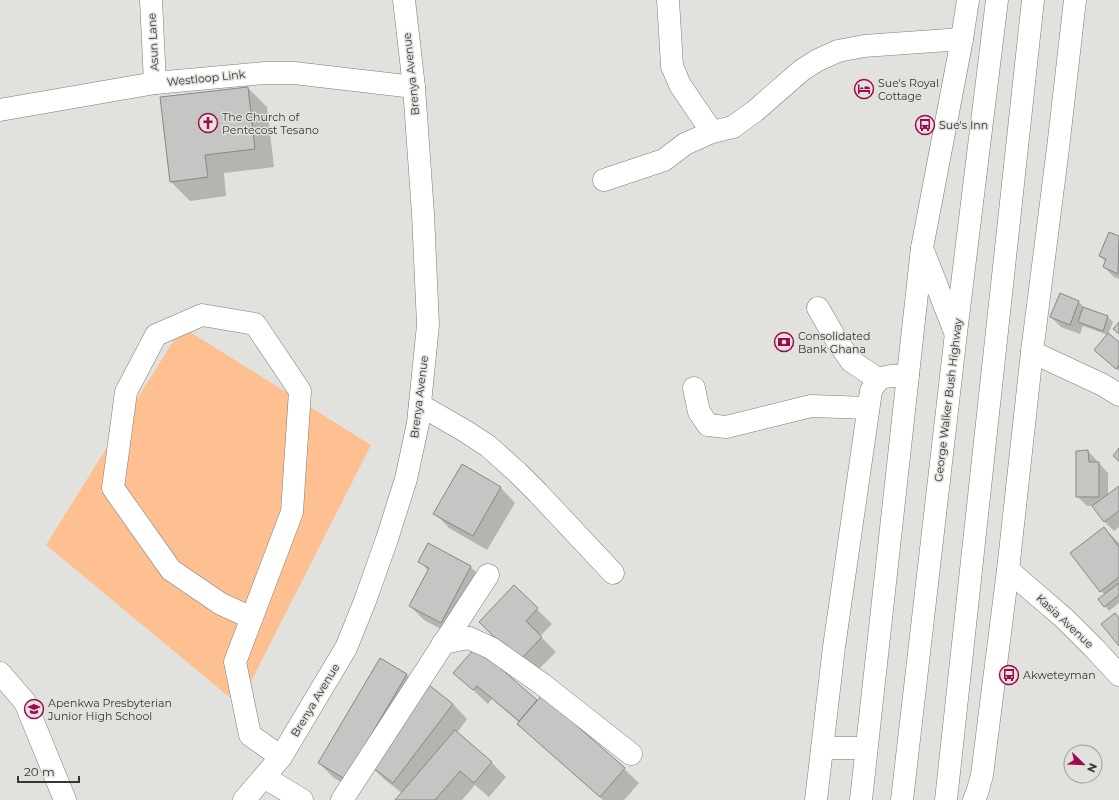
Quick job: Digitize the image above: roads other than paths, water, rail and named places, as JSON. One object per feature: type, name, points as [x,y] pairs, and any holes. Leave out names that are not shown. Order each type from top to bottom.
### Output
[{"type":"main road","name":"Asun Lane","points":[[152,0],[155,83]]},
{"type":"main road","name":"Brenya Avenue","points":[[244,800],[281,756],[346,648],[365,601],[406,479],[420,404],[428,325],[423,214],[414,87],[404,0]]},
{"type":"main road","points":[[668,0],[672,66],[680,85],[712,132]]},
{"type":"main road","points":[[861,800],[922,248],[962,39],[968,0]]},
{"type":"main road","name":"George Walker Bush Highway","points":[[902,800],[956,333],[997,0]]},
{"type":"main road","points":[[946,800],[1033,0]]},
{"type":"main road","points":[[974,800],[982,775],[1008,570],[1032,352],[1075,0]]},
{"type":"main road","points":[[604,180],[664,160],[684,144],[712,132],[733,126],[755,111],[802,70],[818,60],[838,51],[864,46],[962,39]]},
{"type":"main road","name":"Westloop Link","points":[[0,110],[155,83],[265,72],[294,73],[414,87]]},
{"type":"main road","points":[[922,248],[956,333]]},
{"type":"main road","points":[[818,308],[837,341],[851,361],[878,379]]},
{"type":"main road","points":[[252,618],[221,604],[170,570],[113,488],[126,392],[156,335],[202,315],[255,324],[300,391],[292,512],[252,618],[235,662],[250,735],[281,756]]},
{"type":"main road","points":[[1032,352],[1102,385],[1119,395]]},
{"type":"main road","points":[[816,800],[834,647],[871,391],[878,379],[886,376],[908,375]]},
{"type":"main road","points":[[694,388],[699,412],[708,425],[726,427],[810,406],[868,408]]},
{"type":"main road","points":[[420,404],[488,446],[538,493],[613,573]]},
{"type":"main road","name":"Kasia Avenue","points":[[1008,570],[1065,619],[1119,675]]},
{"type":"main road","points":[[342,800],[488,575]]},
{"type":"main road","points":[[443,643],[469,638],[491,648],[542,684],[631,754]]},
{"type":"main road","points":[[0,673],[25,702],[65,800]]},
{"type":"main road","points":[[823,748],[866,748]]},
{"type":"main road","points":[[264,777],[302,800]]},
{"type":"place","name":"Sue's Royal Cottage","points":[[864,89]]},
{"type":"place","name":"The Church of Pentecost Tesano","points":[[208,123]]},
{"type":"place","name":"Sue's Inn","points":[[925,125]]},
{"type":"place","name":"Consolidated Bank Ghana","points":[[784,342]]},
{"type":"place","name":"Akweteyman","points":[[1009,675]]},
{"type":"place","name":"Apenkwa Presbyterian Junior High School","points":[[34,709]]}]
